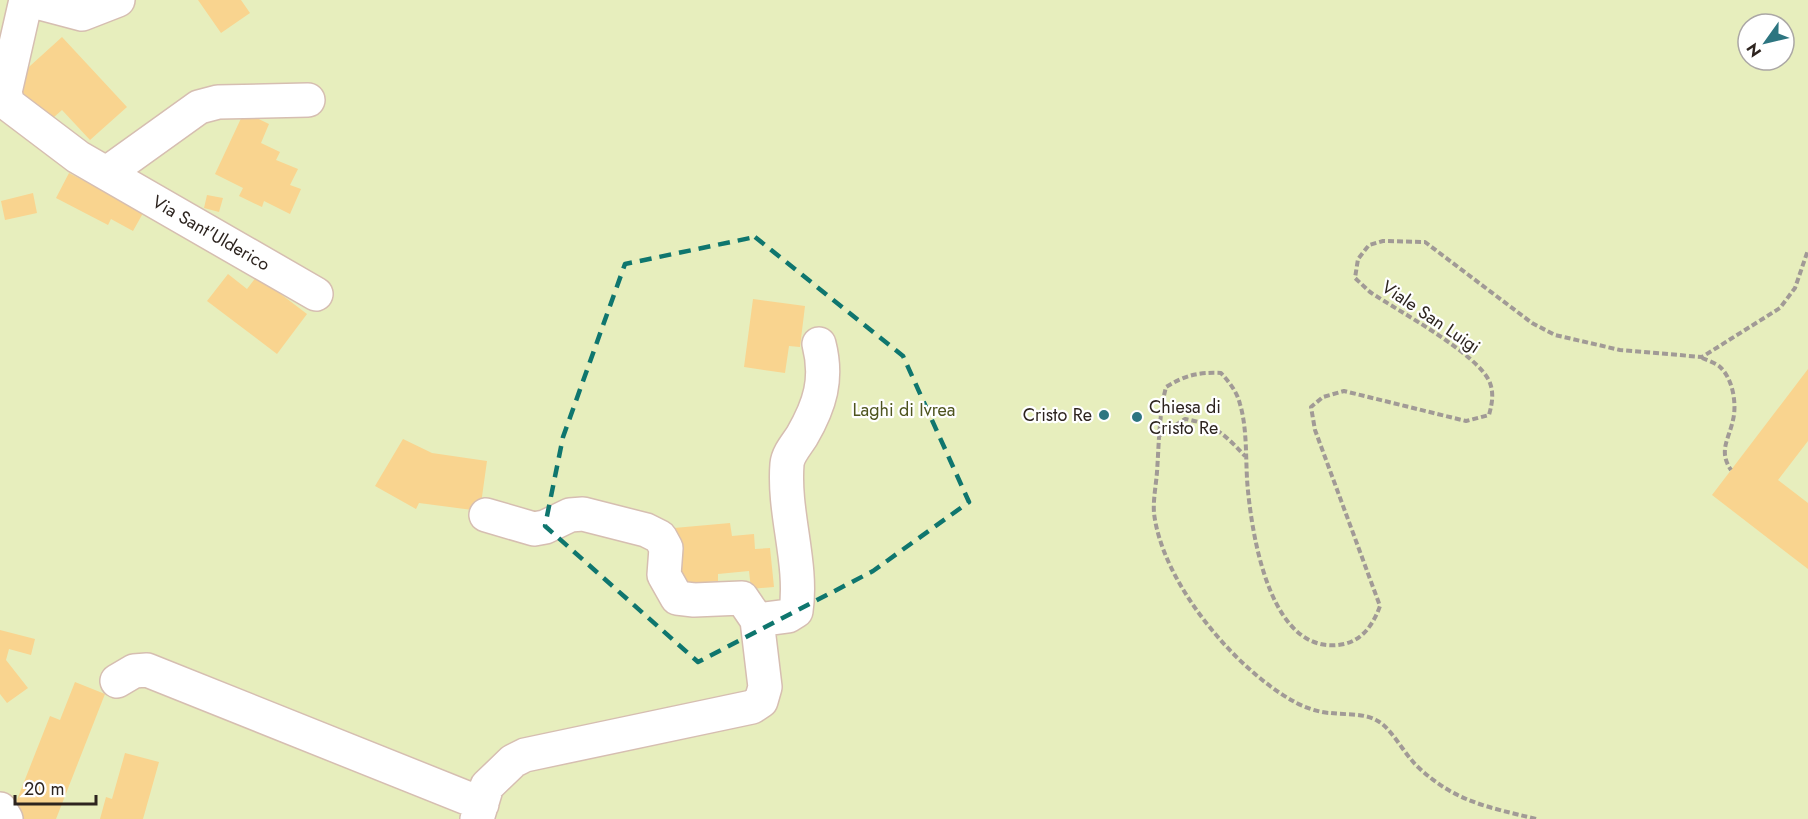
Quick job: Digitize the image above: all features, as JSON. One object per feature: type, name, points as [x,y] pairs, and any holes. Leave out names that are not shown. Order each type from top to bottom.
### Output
[{"type":"street","name":"Via Sant'Ulderico","points":[[118,0],[82,14],[28,0],[6,99],[17,113],[78,157],[316,294]]},
{"type":"street","points":[[106,173],[199,107],[218,102],[308,100]]},
{"type":"street","points":[[757,620],[788,616],[796,611],[798,594],[787,498],[787,461],[817,411],[822,375],[819,344]]},
{"type":"street","points":[[117,681],[134,671],[147,670],[480,812],[487,786],[513,761],[525,754],[752,707],[761,701],[765,687],[757,620],[742,598],[677,598],[664,575],[666,548],[660,537],[646,530],[583,514],[570,515],[545,527],[534,529],[486,515]]},
{"type":"street","points":[[0,809],[6,819]]},
{"type":"path","name":"Viale San Luigi","points":[[1536,819],[1470,803],[1418,767],[1399,747],[1387,728],[1375,719],[1358,715],[1328,713],[1294,702],[1264,681],[1216,636],[1198,615],[1161,540],[1154,512],[1162,405],[1166,387],[1185,375],[1221,373],[1233,385],[1241,405],[1257,550],[1268,586],[1282,614],[1298,632],[1314,644],[1331,646],[1347,644],[1364,634],[1375,619],[1380,606],[1315,430],[1311,407],[1323,397],[1344,391],[1466,422],[1489,415],[1493,403],[1490,383],[1475,362],[1370,292],[1355,278],[1358,259],[1369,245],[1383,241],[1425,242],[1532,323],[1555,335],[1620,350],[1702,357]]},
{"type":"path","points":[[1731,470],[1724,455],[1724,444],[1733,419],[1733,391],[1720,367],[1702,357],[1780,308],[1795,288],[1808,250]]},
{"type":"path","points":[[1160,436],[1185,419],[1210,424],[1245,456]]},
{"type":"highlighted area","points":[[755,237],[903,356],[969,502],[873,571],[698,662],[545,526],[563,437],[625,264]]},
{"type":"green space","name":"Laghi di Ivrea","points":[[0,0],[1808,0],[1808,819],[0,819]]},
{"type":"building","points":[[198,0],[241,0],[250,13],[221,33]]},
{"type":"building","points":[[62,37],[127,107],[90,140],[62,110],[45,125],[9,85]]},
{"type":"building","points":[[244,112],[269,124],[261,143],[280,152],[276,160],[298,169],[290,185],[301,189],[290,214],[264,201],[262,207],[239,196],[243,188],[215,174]]},
{"type":"building","points":[[69,173],[121,200],[147,206],[133,231],[111,219],[108,225],[56,198]]},
{"type":"building","points":[[33,193],[37,213],[5,220],[1,201]]},
{"type":"building","points":[[207,195],[223,198],[219,212],[204,208]]},
{"type":"building","points":[[228,274],[247,289],[257,276],[307,314],[277,354],[207,301]]},
{"type":"building","points":[[753,299],[805,306],[800,347],[789,346],[785,373],[744,367]]},
{"type":"building","points":[[1808,369],[1808,441],[1778,480],[1808,503],[1808,569],[1712,495]]},
{"type":"building","points":[[403,439],[432,453],[487,461],[480,511],[419,503],[416,509],[375,486]]},
{"type":"building","points":[[730,523],[732,536],[754,534],[755,549],[770,548],[774,587],[751,589],[749,571],[718,574],[718,581],[679,585],[674,528]]},
{"type":"building","points":[[0,630],[35,639],[31,655],[9,649],[6,660],[28,688],[7,703],[0,694]]},
{"type":"building","points":[[75,682],[105,694],[56,819],[23,819],[11,815],[50,716],[60,720]]},
{"type":"building","points":[[125,753],[159,762],[143,819],[100,819],[106,797],[112,799]]},
{"type":"place","name":"Cristo Re","points":[[1104,415]]},
{"type":"place","name":"Chiesa di Cristo Re","points":[[1137,417]]}]
